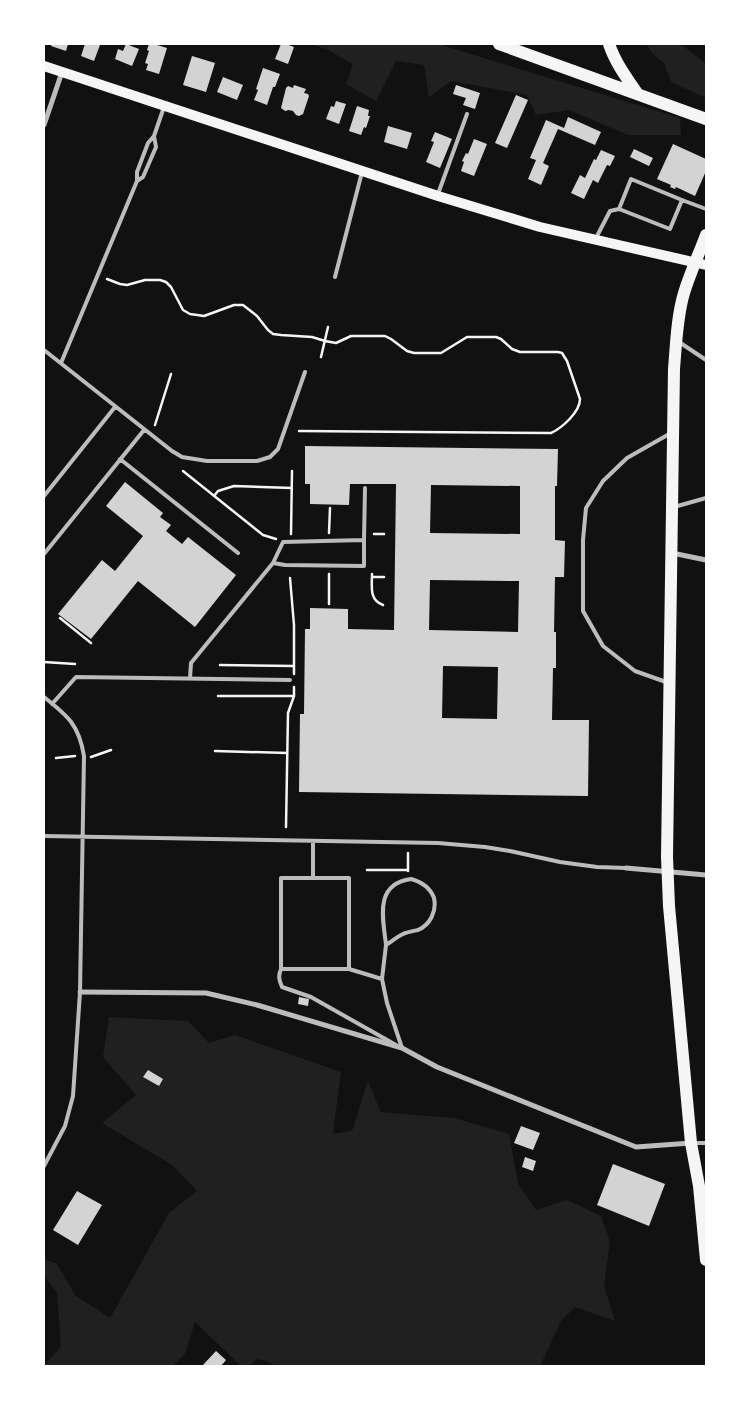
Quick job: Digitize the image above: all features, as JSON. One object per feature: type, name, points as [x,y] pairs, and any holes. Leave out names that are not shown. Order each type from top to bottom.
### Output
[{"type":"main road","points":[[499,44],[706,119]]},
{"type":"main road","points":[[609,44],[622,72],[637,93]]},
{"type":"main road","points":[[44,66],[438,196],[540,227],[700,264]]},
{"type":"main road","points":[[706,235],[700,264],[684,294],[674,369],[668,871],[668,906],[691,1143],[702,1185],[706,1260]]},
{"type":"street","points":[[44,125],[62,71]]},
{"type":"street","points":[[671,553],[706,560]]},
{"type":"street","points":[[626,868],[706,876]]},
{"type":"street","points":[[80,992],[206,992],[257,1005],[402,1048],[438,1067],[636,1147],[691,1143]]},
{"type":"lane","points":[[61,363],[137,182],[137,172],[148,143],[154,136],[165,105]]},
{"type":"lane","points":[[438,196],[467,114]]},
{"type":"lane","points":[[137,182],[143,177],[156,147],[154,136]]},
{"type":"lane","points":[[335,277],[363,170]]},
{"type":"lane","points":[[619,209],[631,179],[706,209]]},
{"type":"lane","points":[[595,240],[610,211],[619,209],[670,229],[682,200]]},
{"type":"lane","points":[[677,340],[706,360]]},
{"type":"lane","points":[[44,350],[144,430],[182,457],[207,462],[257,461],[270,457],[278,449],[305,372]]},
{"type":"lane","points":[[44,496],[115,407]]},
{"type":"lane","points":[[44,554],[144,430]]},
{"type":"lane","points":[[670,684],[635,671],[603,646],[583,611],[583,540],[586,508],[603,481],[627,458],[673,432]]},
{"type":"lane","points":[[120,459],[238,553]]},
{"type":"lane","points":[[273,563],[285,565],[364,566],[365,488]]},
{"type":"lane","points":[[672,507],[706,498]]},
{"type":"lane","points":[[190,678],[191,663],[273,563],[283,542],[364,540]]},
{"type":"lane","points":[[52,704],[76,677],[290,680]]},
{"type":"lane","points":[[44,697],[61,711],[76,729],[82,741],[84,756],[80,992],[73,1096],[66,1126],[44,1166]]},
{"type":"lane","points":[[44,836],[448,843],[510,850],[560,862],[597,867],[626,868]]},
{"type":"lane","points":[[313,878],[314,841]]},
{"type":"lane","points":[[349,969],[349,878],[281,878],[282,969],[279,975],[282,987],[311,997],[402,1048]]},
{"type":"lane","points":[[386,945],[403,934],[420,929],[432,917],[434,901],[432,893],[426,886],[419,882],[402,880],[394,884],[384,897],[386,945],[382,979],[387,1003],[402,1048]]},
{"type":"lane","points":[[282,969],[349,969],[382,979]]},
{"type":"lane","points":[[691,1143],[706,1143]]},
{"type":"path","points":[[107,279],[127,285],[145,280],[166,282],[183,310],[190,314],[204,316],[234,305],[243,305],[249,308],[268,330],[274,334],[312,337],[336,343],[351,336],[385,336],[407,351],[414,353],[441,353],[467,337],[496,337],[520,352],[558,352],[562,353],[568,360],[579,394],[580,404],[572,416],[555,431],[545,434],[299,431]]},
{"type":"path","points":[[189,318],[190,314]]},
{"type":"path","points":[[321,357],[328,327]]},
{"type":"path","points":[[155,425],[171,374]]},
{"type":"path","points":[[183,471],[263,535],[276,539]]},
{"type":"path","points":[[291,534],[292,472]]},
{"type":"path","points":[[214,496],[218,491],[234,486],[292,488]]},
{"type":"path","points":[[329,535],[330,508]]},
{"type":"path","points":[[374,534],[384,534]]},
{"type":"path","points":[[329,574],[329,604]]},
{"type":"path","points":[[383,605],[377,603],[372,594],[372,576],[384,577]]},
{"type":"path","points":[[286,827],[288,713],[294,696],[294,625],[290,578]]},
{"type":"path","points":[[60,618],[91,643]]},
{"type":"path","points":[[44,662],[74,664]]},
{"type":"path","points":[[220,665],[294,666]]},
{"type":"path","points":[[218,696],[294,696]]},
{"type":"path","points":[[91,757],[112,750]]},
{"type":"path","points":[[215,751],[287,752]]},
{"type":"path","points":[[56,758],[75,756]]},
{"type":"path","points":[[408,853],[408,880]]},
{"type":"path","points":[[367,870],[408,870]]},
{"type":"shaded area","points":[[310,44],[438,44],[680,118],[681,135],[628,135],[569,110],[536,115],[527,95],[451,81],[429,97],[424,65],[396,61],[376,101],[346,84],[353,64],[326,49]]},
{"type":"shaded area","points":[[646,44],[681,44],[706,64],[706,98],[671,82],[664,63],[652,53]]},
{"type":"shaded area","points":[[109,1017],[188,1021],[209,1043],[235,1035],[341,1072],[333,1134],[352,1131],[368,1081],[381,1112],[454,1118],[509,1134],[518,1184],[536,1210],[567,1200],[601,1216],[610,1241],[604,1286],[615,1321],[575,1307],[561,1321],[540,1366],[275,1366],[267,1361],[256,1359],[249,1366],[241,1366],[195,1322],[185,1354],[172,1366],[44,1366],[61,1346],[57,1293],[44,1276],[44,1259],[57,1264],[75,1295],[110,1318],[169,1213],[197,1191],[172,1165],[102,1123],[136,1095],[103,1057]]},
{"type":"building","points":[[52,44],[68,44],[66,51],[51,46]]},
{"type":"building","points":[[85,44],[100,45],[94,61],[81,56]]},
{"type":"building","points":[[126,44],[139,49],[132,66],[115,59],[118,49],[123,51]]},
{"type":"building","points":[[149,44],[167,48],[159,74],[146,70],[148,64],[145,63]]},
{"type":"building","points":[[281,44],[294,47],[288,64],[275,59]]},
{"type":"building","points":[[192,56],[215,63],[206,92],[183,85]]},
{"type":"building","points":[[263,68],[280,74],[267,105],[254,100]]},
{"type":"building","points":[[223,77],[243,85],[237,100],[217,92]]},
{"type":"building","points":[[294,85],[306,89],[304,93],[309,96],[303,114],[299,116],[293,111],[285,111],[281,108],[286,88],[288,86],[293,88]]},
{"type":"building","points":[[456,85],[480,93],[475,109],[463,105],[466,98],[453,94]]},
{"type":"building","points":[[516,95],[528,100],[507,148],[495,143]]},
{"type":"building","points":[[336,101],[346,104],[339,124],[326,119],[331,106],[334,107]]},
{"type":"building","points":[[357,106],[369,110],[368,116],[370,116],[366,128],[364,127],[361,135],[349,131]]},
{"type":"building","points":[[568,117],[601,132],[595,145],[558,129],[543,163],[549,166],[541,185],[528,179],[536,160],[530,158],[546,120],[564,128]]},
{"type":"building","points":[[388,126],[412,133],[407,149],[384,142]]},
{"type":"building","points":[[435,132],[452,139],[440,168],[426,162],[434,142],[431,141]]},
{"type":"building","points":[[474,139],[487,144],[474,176],[461,171],[464,162],[462,161],[466,153],[468,154]]},
{"type":"building","points":[[673,144],[706,159],[706,171],[695,196],[676,187],[675,189],[670,187],[671,185],[657,179]]},
{"type":"building","points":[[634,149],[653,158],[649,166],[630,157]]},
{"type":"building","points":[[601,150],[615,156],[610,166],[607,165],[598,183],[593,180],[584,199],[571,193],[580,175],[585,178],[594,159],[596,160]]},
{"type":"building","points":[[305,446],[558,449],[557,486],[555,486],[555,540],[565,541],[564,577],[555,577],[554,632],[556,632],[556,668],[553,668],[552,720],[589,720],[588,796],[299,792],[300,714],[304,714],[305,629],[310,629],[310,608],[348,609],[348,629],[394,630],[396,484],[350,484],[349,505],[310,504],[310,484],[305,484]],"holes":[[[431,485],[520,486],[520,534],[430,533]],[[430,580],[519,581],[518,632],[429,630]],[[443,666],[498,667],[497,719],[442,718]]]},
{"type":"building","points":[[125,482],[163,513],[160,517],[171,525],[166,531],[182,544],[188,537],[236,575],[195,627],[138,581],[91,639],[58,614],[102,560],[115,571],[143,536],[106,506]]},
{"type":"building","points":[[299,997],[309,999],[308,1006],[298,1004]]},
{"type":"building","points":[[148,1070],[163,1079],[159,1086],[143,1077]]},
{"type":"building","points":[[521,1126],[540,1133],[533,1150],[514,1143]]},
{"type":"building","points":[[525,1157],[536,1161],[533,1171],[522,1167]]},
{"type":"building","points":[[613,1164],[665,1184],[649,1226],[597,1205]]},
{"type":"building","points":[[77,1191],[102,1205],[78,1245],[53,1230]]},
{"type":"building","points":[[216,1351],[226,1360],[221,1366],[202,1366]]}]
